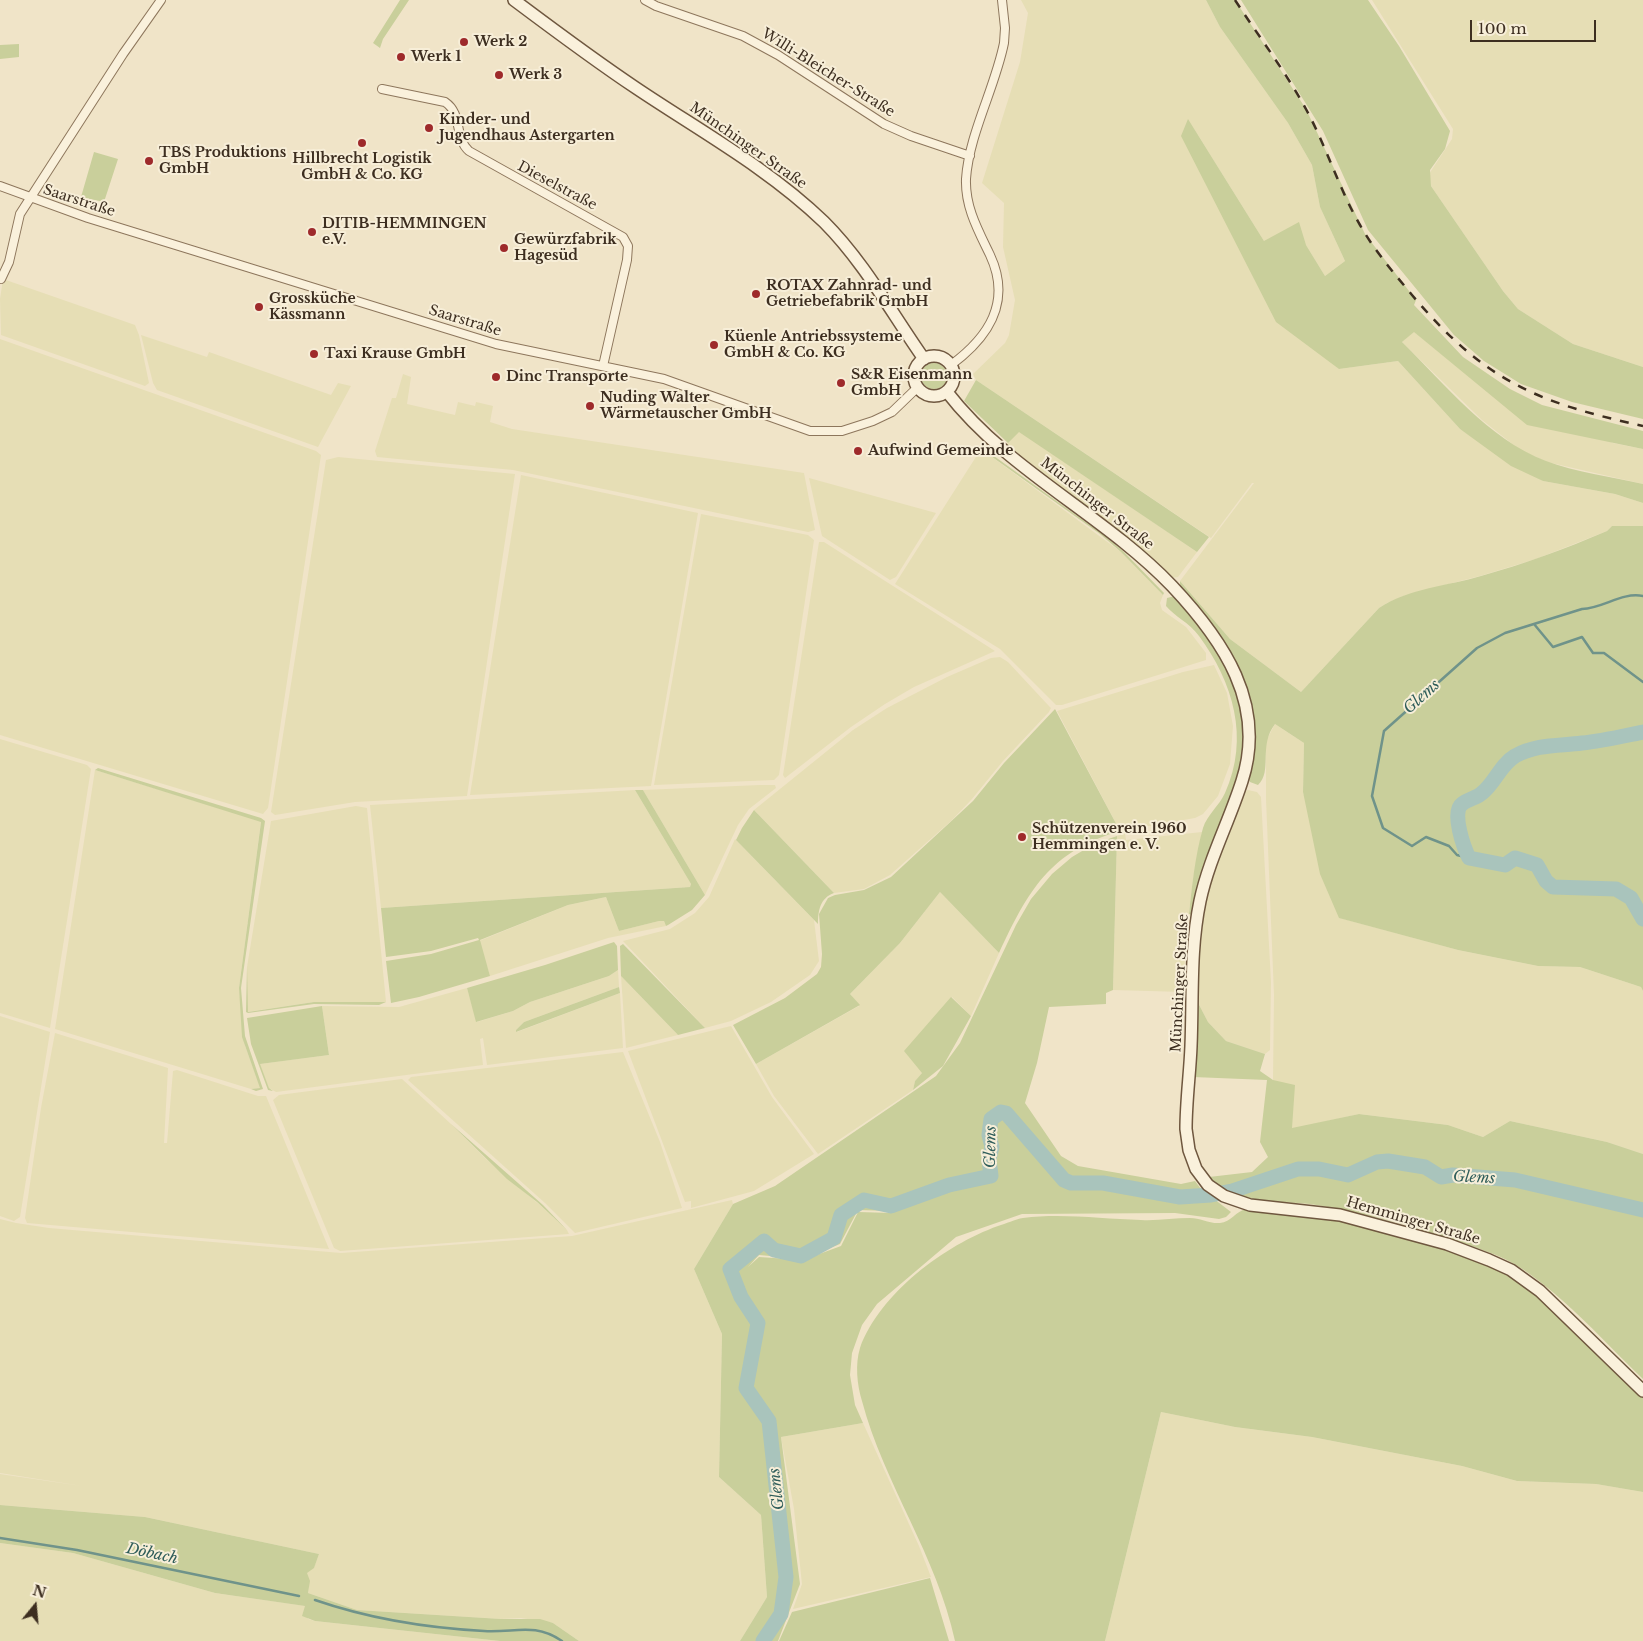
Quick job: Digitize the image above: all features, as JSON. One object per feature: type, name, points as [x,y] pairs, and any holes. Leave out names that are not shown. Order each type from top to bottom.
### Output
[{"type":"street","name":"Münchinger Straße","points":[[514,0],[620,78],[776,180],[810,209],[840,239],[863,268],[924,359]]},
{"type":"street","name":"Willi-Bleicher-Straße","points":[[645,0],[656,6],[716,25],[769,50],[884,124],[970,156]]},
{"type":"street","points":[[951,365],[972,348],[988,329],[995,313],[998,298],[995,268],[969,207],[966,180],[970,156],[1004,43],[1005,28],[1002,0]]},
{"type":"street","points":[[1,279],[9,262],[20,214],[157,1]]},
{"type":"street","name":"Dieselstraße","points":[[382,89],[445,102],[452,107],[456,114],[462,144],[468,151],[623,238],[628,246],[627,260],[603,366]]},
{"type":"street","name":"Saarstraße","points":[[0,186],[31,199],[90,219],[496,344],[688,386],[786,424],[820,432],[842,431],[873,421],[892,412],[918,387]]},
{"type":"street","points":[[939,356],[951,365],[954,379],[947,392],[940,395],[929,395],[918,387],[915,372],[924,359],[939,356]]},
{"type":"street","name":"Münchinger Straße","points":[[947,392],[960,408],[996,444],[1105,527],[1172,587],[1217,640],[1235,669],[1243,691],[1250,727],[1248,757],[1241,783],[1210,864],[1195,931],[1186,1112],[1187,1142]]},
{"type":"street","name":"Hemminger Straße","points":[[1187,1142],[1196,1169],[1208,1184],[1231,1200],[1250,1205],[1340,1216],[1447,1244],[1511,1270],[1540,1291],[1643,1391]]},
{"type":"shaded area","points":[[1021,0],[1206,0],[1220,27],[1288,123],[1312,165],[1320,207],[1345,261],[1325,276],[1306,245],[1264,241],[1188,119],[1339,369],[1398,361],[1460,429],[1543,481],[1615,494],[1643,503],[1643,526],[1612,526],[1607,531],[1536,559],[1406,595],[1387,603],[1379,608],[1301,692],[1230,639],[1180,581],[1254,483],[1252,483],[1211,538],[976,380],[973,374],[1005,343],[1009,335],[1015,300],[1003,247],[1004,203],[982,183],[1020,62],[1028,13]]},
{"type":"shaded area","points":[[1372,0],[1643,0],[1643,367],[1573,344],[1518,309],[1503,291],[1431,186],[1429,174],[1452,139],[1453,129]]},
{"type":"shaded area","points":[[3,279],[135,325],[139,335],[149,383],[145,386],[1,335],[0,299]]},
{"type":"shaded area","points":[[1414,331],[1460,369],[1613,443],[1643,449],[1643,484],[1547,462],[1520,450],[1482,420],[1402,342]]},
{"type":"shaded area","points":[[141,335],[207,357],[209,352],[331,395],[338,383],[351,386],[318,447],[157,390],[153,383]]},
{"type":"shaded area","points":[[0,339],[316,451],[321,455],[268,808],[263,814],[0,735]]},
{"type":"shaded area","points":[[403,374],[411,377],[407,404],[455,415],[458,402],[475,406],[476,402],[493,406],[490,422],[512,429],[804,473],[815,530],[808,532],[513,470],[377,457],[375,451],[392,398],[396,398]]},
{"type":"shaded area","points":[[1019,431],[1197,552],[1178,577],[1170,578],[1005,445]]},
{"type":"shaded area","points":[[981,449],[1121,552],[1163,595],[1160,603],[1162,610],[1186,627],[1206,653],[1206,660],[1062,705],[1056,705],[1000,649],[895,584]]},
{"type":"shaded area","points":[[338,457],[515,474],[467,796],[355,802],[275,815],[271,812],[326,460]]},
{"type":"shaded area","points":[[521,475],[698,513],[651,786],[470,795]]},
{"type":"shaded area","points":[[809,478],[936,513],[896,577],[890,580],[822,536]]},
{"type":"shaded area","points":[[701,514],[808,535],[814,540],[779,775],[774,780],[654,785]]},
{"type":"shaded area","points":[[819,542],[824,542],[995,651],[914,687],[885,704],[851,727],[785,778],[783,775]]},
{"type":"shaded area","points":[[1000,657],[1008,662],[1051,708],[1049,712],[951,821],[890,875],[864,889],[834,893],[754,810],[853,730],[887,708],[947,677],[991,658]]},
{"type":"shaded area","points":[[1214,665],[1227,693],[1233,726],[1230,764],[1218,796],[1203,814],[1195,818],[1120,831],[1057,711],[1183,672]]},
{"type":"shaded area","points":[[1275,724],[1304,743],[1303,792],[1340,918],[1458,950],[1538,966],[1580,967],[1641,987],[1643,991],[1643,1154],[1607,1142],[1510,1121],[1483,1137],[1448,1125],[1359,1114],[1292,1129],[1273,1080],[1274,995],[1266,799],[1266,741]]},
{"type":"shaded area","points":[[0,739],[87,765],[91,769],[50,1028],[0,1013]]},
{"type":"shaded area","points":[[95,770],[261,821],[239,988],[245,1046],[261,1088],[251,1089],[55,1029]]},
{"type":"shaded area","points":[[775,785],[776,788],[749,809],[738,825],[705,895],[643,790]]},
{"type":"shaded area","points":[[635,790],[691,884],[690,887],[381,908],[370,805]]},
{"type":"shaded area","points":[[1248,790],[1257,792],[1261,797],[1271,982],[1270,1050],[1265,1054],[1226,1041],[1208,1022],[1195,997],[1197,939],[1206,889],[1242,793]]},
{"type":"shaded area","points":[[356,806],[367,808],[386,1002],[314,1002],[247,1012],[247,967],[271,821]]},
{"type":"shaded area","points":[[1202,832],[1193,879],[1185,946],[1184,992],[1113,990],[1117,836],[1125,833],[1126,840]]},
{"type":"shaded area","points":[[735,839],[814,920],[819,961],[810,975],[771,1002],[731,1021],[705,1028],[623,941],[670,929],[695,913],[709,897]]},
{"type":"shaded area","points":[[940,892],[999,953],[971,1016],[952,997],[922,1073],[915,1081],[913,1090],[818,1154],[774,1096],[756,1064],[859,1006],[850,994],[900,943]]},
{"type":"shaded area","points":[[606,897],[619,931],[659,921],[664,921],[666,926],[608,938],[490,976],[479,941],[568,905]]},
{"type":"shaded area","points":[[618,970],[619,987],[524,1022],[516,1030],[517,1032],[620,993],[623,1048],[487,1065],[483,1038],[480,1039],[483,1065],[276,1092],[269,1088],[259,1064],[329,1055],[322,1006],[399,1007],[467,988],[477,1022],[609,976]]},
{"type":"shaded area","points":[[621,976],[678,1035],[626,1048]]},
{"type":"shaded area","points":[[0,1016],[50,1032],[20,1217],[14,1221],[0,1216]]},
{"type":"shaded area","points":[[731,1026],[772,1097],[814,1154],[754,1191],[691,1208],[691,1201],[685,1202],[628,1051]]},
{"type":"shaded area","points":[[55,1033],[168,1068],[164,1143],[167,1143],[173,1071],[177,1070],[258,1096],[266,1096],[329,1249],[27,1223],[25,1218],[41,1108]]},
{"type":"shaded area","points":[[623,1052],[660,1142],[682,1208],[575,1233],[545,1203],[408,1080],[411,1077]]},
{"type":"shaded area","points":[[402,1079],[486,1159],[567,1230],[569,1234],[340,1251],[334,1248],[273,1100],[279,1095]]},
{"type":"shaded area","points":[[732,1200],[733,1204],[694,1269],[722,1334],[719,1477],[761,1515],[767,1597],[740,1641],[579,1641],[553,1623],[521,1618],[501,1619],[357,1610],[308,1593],[309,1586],[306,1573],[314,1567],[319,1554],[145,1517],[0,1505],[0,1474],[82,1486],[0,1473],[0,1219],[49,1228],[341,1253],[572,1236]]},
{"type":"shaded area","points":[[1161,1412],[1235,1427],[1312,1437],[1462,1466],[1517,1481],[1596,1484],[1643,1492],[1643,1641],[1105,1641]]},
{"type":"shaded area","points":[[863,1423],[919,1546],[931,1577],[793,1609],[802,1584],[794,1509],[781,1437]]},
{"type":"shaded area","points":[[0,1543],[73,1553],[215,1593],[306,1606],[308,1619],[315,1621],[500,1641],[0,1641]]},
{"type":"green space","points":[[400,0],[409,0],[383,39],[380,48],[373,43]]},
{"type":"green space","points":[[1206,0],[1235,0],[1306,109],[1365,234],[1416,300],[1414,305],[1463,357],[1510,389],[1542,405],[1643,431],[1643,449],[1527,425],[1414,332],[1402,342],[1468,409],[1505,439],[1525,451],[1557,465],[1643,484],[1643,503],[1615,494],[1543,481],[1511,466],[1460,429],[1398,361],[1339,369],[1276,322],[1181,136],[1188,119],[1264,241],[1299,222],[1306,245],[1325,276],[1345,261],[1320,207],[1312,165],[1288,123],[1220,27]]},
{"type":"green space","points":[[1241,0],[1368,0],[1399,46],[1450,131],[1445,149],[1430,170],[1431,186],[1503,291],[1518,309],[1573,344],[1643,367],[1643,419],[1572,402],[1521,384],[1484,361],[1454,335],[1368,230],[1323,131]]},
{"type":"green space","points":[[19,44],[19,57],[0,59],[0,45]]},
{"type":"green space","points":[[94,152],[118,159],[104,202],[81,197]]},
{"type":"green space","points":[[934,363],[943,367],[947,376],[943,385],[934,389],[925,385],[921,376],[925,367]]},
{"type":"green space","points":[[976,380],[1209,537],[1197,552],[1019,432],[1008,443],[964,401]]},
{"type":"green space","points":[[981,449],[987,451],[1101,533],[1122,550],[1164,593],[1163,595],[1121,552],[1100,534]]},
{"type":"green space","points":[[1612,526],[1643,526],[1643,991],[1641,987],[1580,967],[1538,966],[1458,950],[1339,918],[1320,874],[1303,792],[1304,743],[1275,724],[1267,741],[1265,773],[1258,785],[1250,782],[1249,764],[1254,729],[1251,707],[1245,687],[1229,653],[1180,589],[1180,581],[1230,639],[1301,692],[1379,608],[1391,601],[1429,588],[1529,561],[1607,531]]},
{"type":"green space","points":[[1175,596],[1204,630],[1229,668],[1243,709],[1244,753],[1237,784],[1206,860],[1193,915],[1189,914],[1200,839],[1205,823],[1225,793],[1236,752],[1237,731],[1229,691],[1211,654],[1195,631],[1166,606],[1167,598]]},
{"type":"green space","points":[[1055,709],[1120,831],[1096,839],[1076,850],[1044,876],[1020,911],[999,953],[940,892],[900,943],[850,994],[860,1005],[756,1064],[733,1025],[785,998],[817,974],[821,967],[822,954],[819,914],[828,898],[864,890],[891,877],[973,801],[1004,763]]},
{"type":"green space","points":[[98,768],[261,818],[265,821],[241,988],[245,1036],[263,1089],[256,1091],[251,1089],[260,1088],[242,1037],[239,988],[261,822],[95,770]]},
{"type":"green space","points":[[635,790],[643,790],[705,895],[692,910],[666,926],[664,921],[659,921],[619,931],[606,897],[568,905],[480,940],[490,976],[419,997],[391,1003],[386,961],[431,954],[479,940],[478,938],[431,951],[386,957],[381,908],[690,887],[691,884]]},
{"type":"green space","points":[[754,810],[834,893],[829,895],[823,902],[818,924],[736,840]]},
{"type":"green space","points":[[1117,836],[1113,990],[1106,993],[1106,1004],[1049,1007],[1037,1063],[1025,1103],[1061,1156],[1078,1166],[1181,1184],[1195,1181],[1201,1189],[1231,1212],[1226,1217],[1219,1219],[1175,1213],[1022,1214],[956,1237],[877,1304],[862,1325],[852,1353],[850,1375],[855,1405],[863,1423],[781,1437],[800,1584],[778,1641],[740,1641],[767,1597],[761,1515],[719,1477],[722,1334],[694,1269],[733,1204],[775,1186],[936,1076],[960,1043],[1016,925],[1031,899],[1052,874],[1072,857],[1094,844]],"holes":[[[991,1168],[892,1213],[858,1212],[841,1246],[803,1260],[759,1257],[748,1267],[759,1255],[803,1259],[840,1244],[858,1210],[892,1211]]]},
{"type":"green space","points":[[614,942],[617,946],[618,970],[609,976],[530,1002],[513,1011],[476,1022],[467,988]]},
{"type":"green space","points":[[623,944],[705,1028],[678,1035],[621,976],[620,946]]},
{"type":"green space","points":[[247,967],[248,1012],[314,1002],[386,1002],[379,1005],[314,1004],[248,1013],[246,1012]]},
{"type":"green space","points":[[619,987],[620,993],[516,1032],[524,1022]]},
{"type":"green space","points":[[951,997],[971,1016],[943,1066],[913,1090],[915,1081],[922,1073],[904,1051]]},
{"type":"green space","points":[[1195,997],[1208,1022],[1226,1041],[1265,1054],[1260,1071],[1273,1080],[1295,1085],[1292,1128],[1359,1114],[1448,1125],[1483,1137],[1510,1121],[1607,1142],[1643,1154],[1643,1379],[1554,1293],[1534,1277],[1496,1255],[1422,1230],[1366,1215],[1304,1203],[1251,1198],[1229,1191],[1209,1177],[1252,1172],[1268,1157],[1260,1142],[1267,1080],[1193,1077]]},
{"type":"green space","points":[[322,1006],[329,1055],[260,1064],[269,1088],[273,1091],[268,1090],[251,1044],[247,1018]]},
{"type":"green space","points":[[451,1124],[543,1205],[567,1230],[537,1202],[507,1179]]},
{"type":"green space","points":[[1246,1209],[1339,1220],[1467,1255],[1510,1275],[1546,1302],[1643,1397],[1643,1492],[1596,1484],[1517,1481],[1462,1466],[1312,1437],[1235,1427],[1161,1412],[1105,1641],[955,1641],[936,1579],[883,1462],[860,1395],[857,1375],[858,1361],[860,1348],[869,1328],[898,1290],[936,1258],[978,1234],[1017,1219],[1052,1216],[1147,1220],[1190,1218],[1220,1223],[1227,1221]]},
{"type":"green space","points":[[0,1505],[145,1517],[319,1554],[314,1568],[307,1573],[310,1581],[308,1593],[357,1610],[501,1619],[540,1619],[553,1623],[579,1641],[500,1641],[315,1621],[302,1616],[305,1606],[215,1593],[73,1553],[0,1543]]},
{"type":"green space","points":[[930,1578],[949,1641],[779,1641],[792,1612]]},
{"type":"waterway","name":"Glems","points":[[1469,858],[1457,855],[1449,846],[1426,837],[1412,846],[1383,828],[1372,796],[1384,731],[1477,648],[1505,633],[1627,596],[1643,596]]},
{"type":"waterway","points":[[1534,624],[1553,647],[1582,637],[1593,653],[1604,653],[1643,682]]},
{"type":"waterway","name":"Glems","points":[[1643,732],[1598,741],[1540,747],[1523,752],[1505,764],[1487,789],[1462,804],[1458,814],[1458,822],[1469,858],[1505,865],[1515,858],[1537,865],[1546,881],[1553,887],[1616,889],[1631,898],[1643,919]]},
{"type":"waterway","name":"Glems","points":[[763,1641],[781,1614],[786,1577],[769,1421],[746,1388],[758,1323],[741,1297],[730,1269],[764,1241],[774,1250],[801,1256],[834,1238],[841,1215],[864,1200],[891,1206],[949,1185],[991,1176],[989,1159],[992,1147],[989,1135],[991,1119],[1001,1112],[1006,1113],[1064,1180],[1071,1183],[1103,1183],[1180,1197],[1211,1195],[1232,1191],[1298,1169],[1319,1169],[1348,1175],[1377,1162],[1388,1161],[1425,1167],[1441,1177],[1453,1175],[1515,1180],[1643,1210]]},
{"type":"waterway","name":"Döbach","points":[[0,1538],[77,1550],[299,1596]]},
{"type":"waterway","name":"Döbach","points":[[315,1600],[356,1612],[398,1621],[484,1631],[533,1630],[552,1635],[562,1641]]},
{"type":"railway","points":[[1235,0],[1281,68],[1307,111],[1365,234],[1412,295],[1438,324],[1489,368],[1514,384],[1572,408],[1643,426]]},
{"type":"place","name":"Werk 2","points":[[464,42]]},
{"type":"place","name":"Werk 1","points":[[401,57]]},
{"type":"place","name":"Werk 3","points":[[499,75]]},
{"type":"place","name":"Kinder- und Jugendhaus Astergarten","points":[[429,128]]},
{"type":"place","name":"Hillbrecht Logistik GmbH & Co. KG","points":[[362,143]]},
{"type":"place","name":"TBS Produktions GmbH","points":[[149,161]]},
{"type":"place","name":"DITIB-HEMMINGEN e.V.","points":[[312,232]]},
{"type":"place","name":"Gewürzfabrik Hagesüd","points":[[504,248]]},
{"type":"place","name":"ROTAX Zahnrad- und Getriebefabrik GmbH","points":[[756,294]]},
{"type":"place","name":"Grossküche Kässmann","points":[[259,307]]},
{"type":"place","name":"Küenle Antriebssysteme GmbH & Co. KG","points":[[714,345]]},
{"type":"place","name":"Taxi Krause GmbH","points":[[314,354]]},
{"type":"place","name":"Dinc Transporte","points":[[496,377]]},
{"type":"place","name":"S&R Eisenmann GmbH","points":[[841,383]]},
{"type":"place","name":"Nuding Walter Wärmetauscher GmbH","points":[[590,406]]},
{"type":"place","name":"Aufwind Gemeinde","points":[[858,451]]},
{"type":"place","name":"Schützenverein 1960 Hemmingen e. V.","points":[[1022,837]]}]
